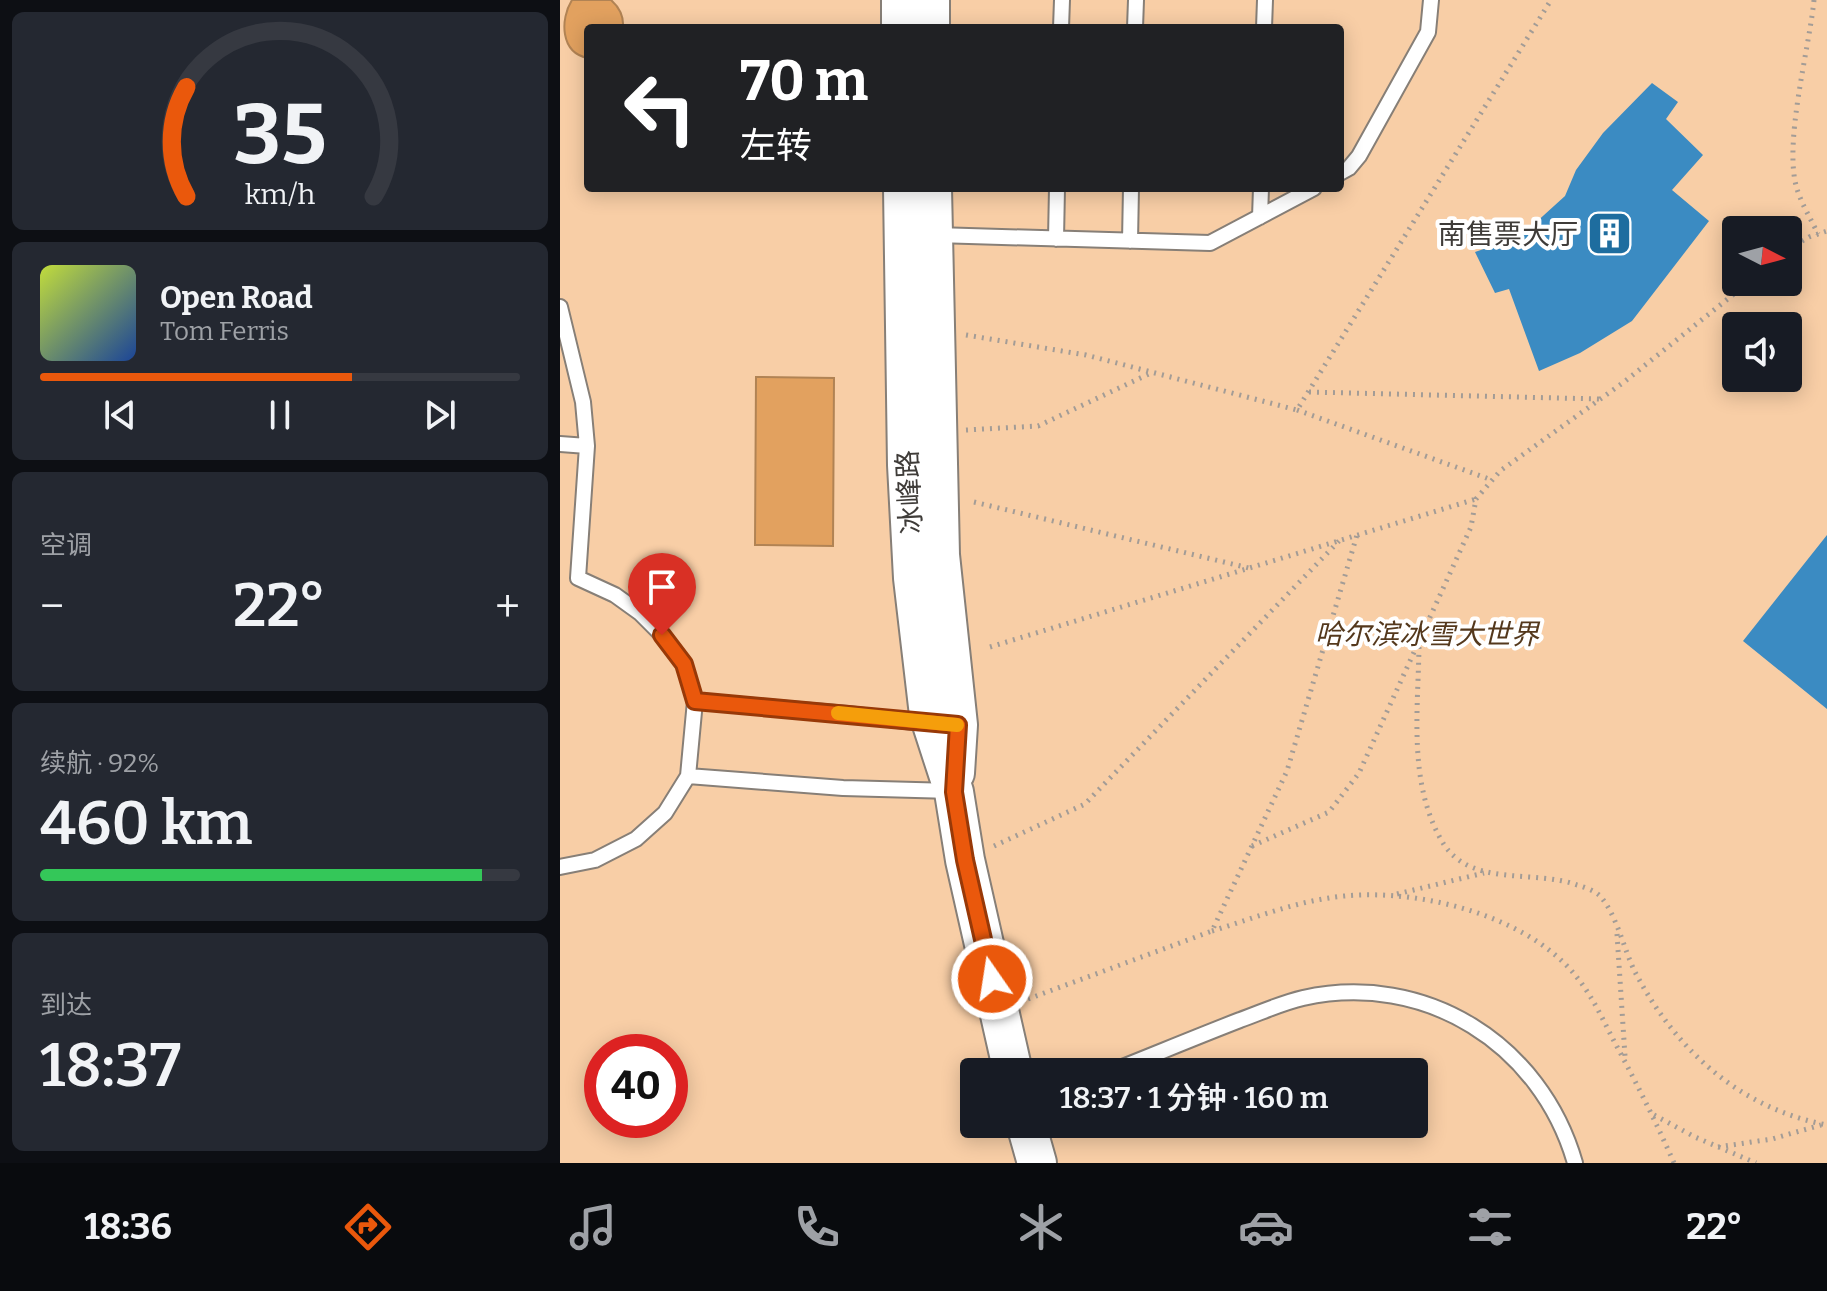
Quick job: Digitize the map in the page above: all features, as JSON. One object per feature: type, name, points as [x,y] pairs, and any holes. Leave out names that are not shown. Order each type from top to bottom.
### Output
[{"type":"street","points":[[901,0],[901,24]]},
{"type":"street","points":[[930,0],[930,24]]},
{"type":"street","name":"冰峰路","points":[[903,192],[907,479],[913,578],[944,724],[965,860],[1010,1058]]},
{"type":"street","name":"冰峰路","points":[[932,192],[944,724]]},
{"type":"street","points":[[1030,1138],[1037,1163]]},
{"type":"lane","points":[[1061,24],[1062,0]]},
{"type":"lane","points":[[1135,24],[1136,0]]},
{"type":"lane","points":[[1264,24],[1265,0]]},
{"type":"lane","points":[[1344,171],[1359,156],[1419,51],[1428,32],[1431,0]]},
{"type":"lane","points":[[1056,239],[1057,192]]},
{"type":"lane","points":[[1130,241],[1131,192]]},
{"type":"lane","points":[[1260,217],[1261,192]]},
{"type":"lane","points":[[933,235],[1210,243],[1307,192]]},
{"type":"lane","points":[[560,307],[583,402],[587,446],[578,578],[615,595],[640,613],[662,635],[684,664],[695,701],[688,776],[665,813],[636,839],[595,860],[560,867]]},
{"type":"lane","points":[[560,444],[587,446]]},
{"type":"lane","points":[[695,701],[944,724]]},
{"type":"lane","points":[[688,776],[843,788],[954,792]]},
{"type":"lane","points":[[1146,1058],[1302,998],[1358,992],[1402,996],[1444,1011],[1485,1033],[1504,1048],[1536,1082],[1549,1102],[1570,1145],[1575,1163]]},
{"type":"path","points":[[1297,410],[1551,0]]},
{"type":"path","points":[[1814,0],[1793,157],[1796,188],[1818,234]]},
{"type":"path","points":[[1802,242],[1827,231]]},
{"type":"path","points":[[1252,846],[1329,812],[1359,773],[1471,527],[1476,499],[1492,480],[1731,296]]},
{"type":"path","points":[[963,334],[1086,355],[1297,410],[1492,480]]},
{"type":"path","points":[[962,431],[1038,426],[1152,372]]},
{"type":"path","points":[[1309,392],[1601,399]]},
{"type":"path","points":[[990,647],[1476,499]]},
{"type":"path","points":[[974,502],[1250,568]]},
{"type":"path","points":[[1211,931],[1287,771],[1357,535]]},
{"type":"path","points":[[965,860],[1085,804],[1340,540]]},
{"type":"path","points":[[1419,642],[1418,763],[1427,806],[1445,846],[1467,867],[1545,877],[1587,888],[1598,895],[1652,1001],[1687,1049],[1729,1085],[1753,1100],[1825,1125]]},
{"type":"path","points":[[1392,895],[1489,872]]},
{"type":"path","points":[[999,1009],[1211,931],[1302,903],[1366,894],[1424,900],[1471,912],[1533,937],[1575,975],[1625,1061],[1674,1163]]},
{"type":"path","points":[[1617,929],[1625,1061]]},
{"type":"path","points":[[1653,1115],[1756,1163]]},
{"type":"path","points":[[1718,1147],[1772,1139],[1825,1125]]},
{"type":"green space","name":"哈尔滨冰雪大世界","points":[[560,0],[1827,0],[1827,1163],[560,1163]]},
{"type":"shaded area","points":[[572,0],[611,0],[619,9],[623,24],[584,24],[584,57],[572,50],[567,42],[564,25]]},
{"type":"shaded area","points":[[756,377],[834,378],[833,546],[755,545]]},
{"type":"building","name":"南售票大厅","points":[[1652,83],[1678,102],[1666,119],[1703,155],[1672,190],[1709,221],[1632,321],[1580,353],[1539,371],[1509,289],[1495,293],[1475,252],[1504,242],[1533,225],[1565,196],[1576,170],[1603,133]]},
{"type":"building","points":[[1827,535],[1827,709],[1743,641]]},
{"type":"slow traffic","points":[[838,713],[957,725]]},
{"type":"place","name":"南售票大厅","points":[[1609,234]]},
{"type":"route","points":[[662,635],[684,664],[695,701],[958,725],[954,792],[965,860],[992,979]]}]
